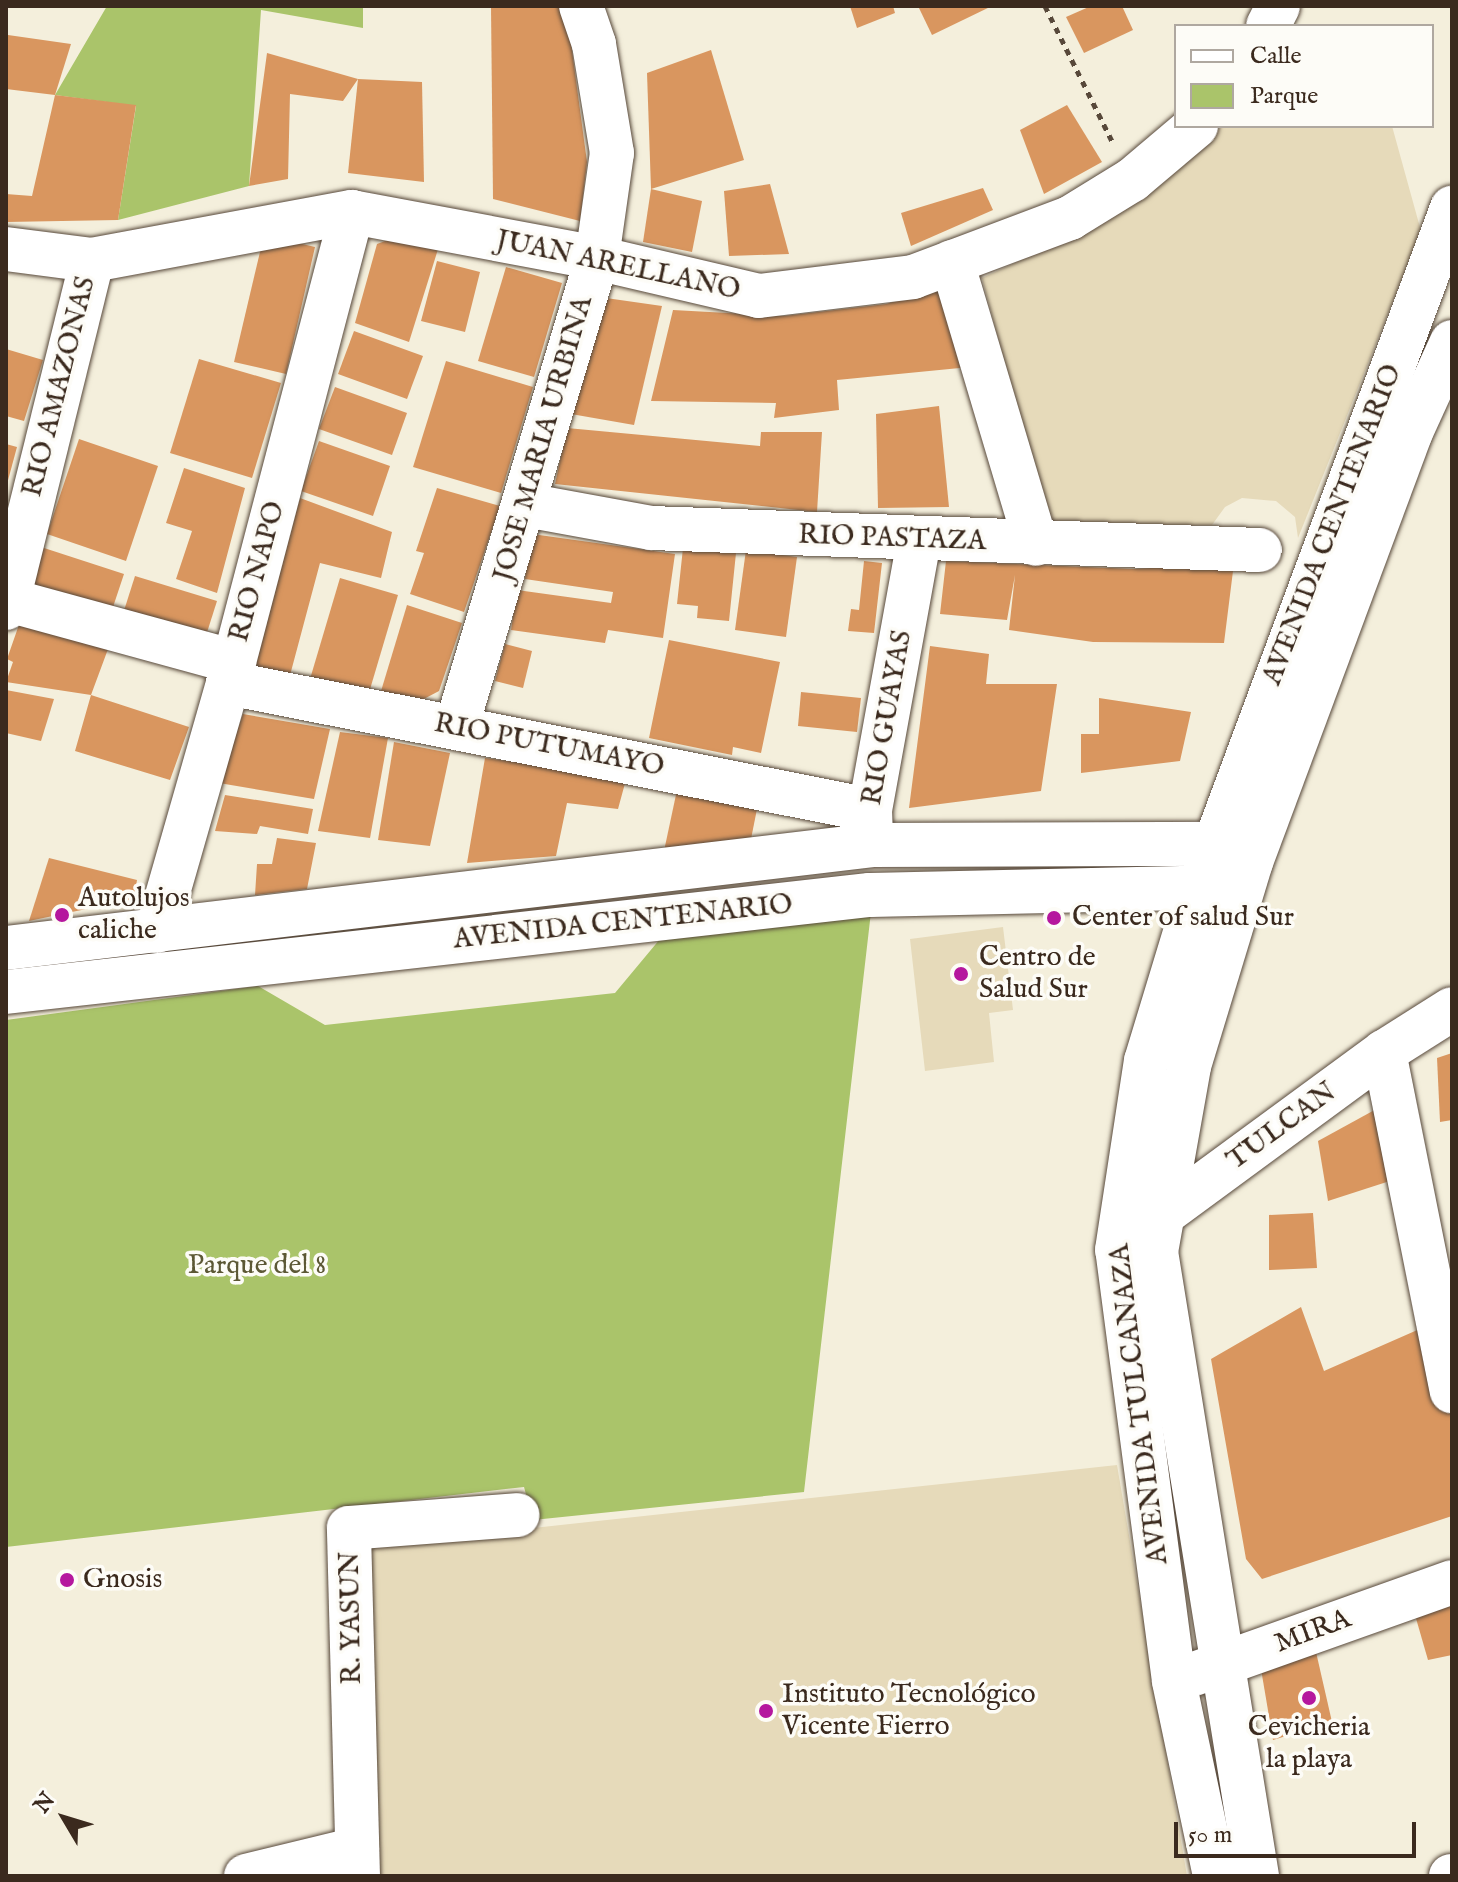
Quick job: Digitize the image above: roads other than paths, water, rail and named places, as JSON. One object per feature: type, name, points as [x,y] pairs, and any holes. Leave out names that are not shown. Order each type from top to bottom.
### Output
[{"type":"street","name":"JOSE MARIA URBINA","points":[[456,728],[526,505],[597,258],[612,153],[594,44],[581,6]]},
{"type":"street","points":[[1269,24],[1278,6]]},
{"type":"street","name":"JUAN ARELLANO","points":[[6,249],[92,260],[352,212],[597,258],[759,296],[913,277],[1070,218],[1132,180],[1194,128]]},
{"type":"street","name":"AVENIDA CENTENARIO","points":[[1213,843],[1452,208]]},
{"type":"street","name":"RIO NAPO","points":[[157,931],[231,672],[352,212]]},
{"type":"street","name":"RIO AMAZONAS","points":[[7,604],[92,260]]},
{"type":"street","points":[[952,262],[1036,544]]},
{"type":"street","name":"AVENIDA CENTENARIO","points":[[6,948],[157,931],[871,828],[1257,845],[1410,434],[1452,342]]},
{"type":"street","name":"RIO PASTAZA","points":[[526,505],[651,528],[919,541],[1260,550]]},
{"type":"street","name":"RIO GUAYAS","points":[[870,895],[871,828],[919,541]]},
{"type":"street","name":"RIO PUTUMAYO","points":[[7,604],[231,672],[871,828]]},
{"type":"street","name":"AVENIDA TULCANAZA","points":[[1213,843],[1146,1061],[1117,1250],[1174,1681],[1215,1876]]},
{"type":"street","name":"AVENIDA TULCANAZA","points":[[1257,845],[1189,1066],[1156,1252],[1257,1876]]},
{"type":"street","name":"AVENIDA CENTENARIO","points":[[6,992],[870,895],[1243,888]]},
{"type":"street","name":"TULCAN","points":[[1117,1250],[1384,1052],[1452,1009]]},
{"type":"street","points":[[1384,1052],[1452,1391]]},
{"type":"street","name":"R. YASUN","points":[[357,1862],[349,1528],[518,1515]]},
{"type":"street","name":"MIRA","points":[[1174,1681],[1452,1582]]},
{"type":"street","points":[[246,1876],[357,1862]]},
{"type":"place","name":"Autolujos caliche","points":[[62,915]]},
{"type":"place","name":"Center of salud Sur","points":[[1054,918]]},
{"type":"place","name":"Centro de Salud Sur","points":[[961,974]]},
{"type":"place","name":"Gnosis","points":[[67,1580]]},
{"type":"place","name":"Cevicheria la playa","points":[[1309,1698]]},
{"type":"place","name":"Instituto Tecnológico Vicente Fierro","points":[[766,1711]]},
{"type":"park label","name":"Parque del 8","points":[[257,1266]]}]
